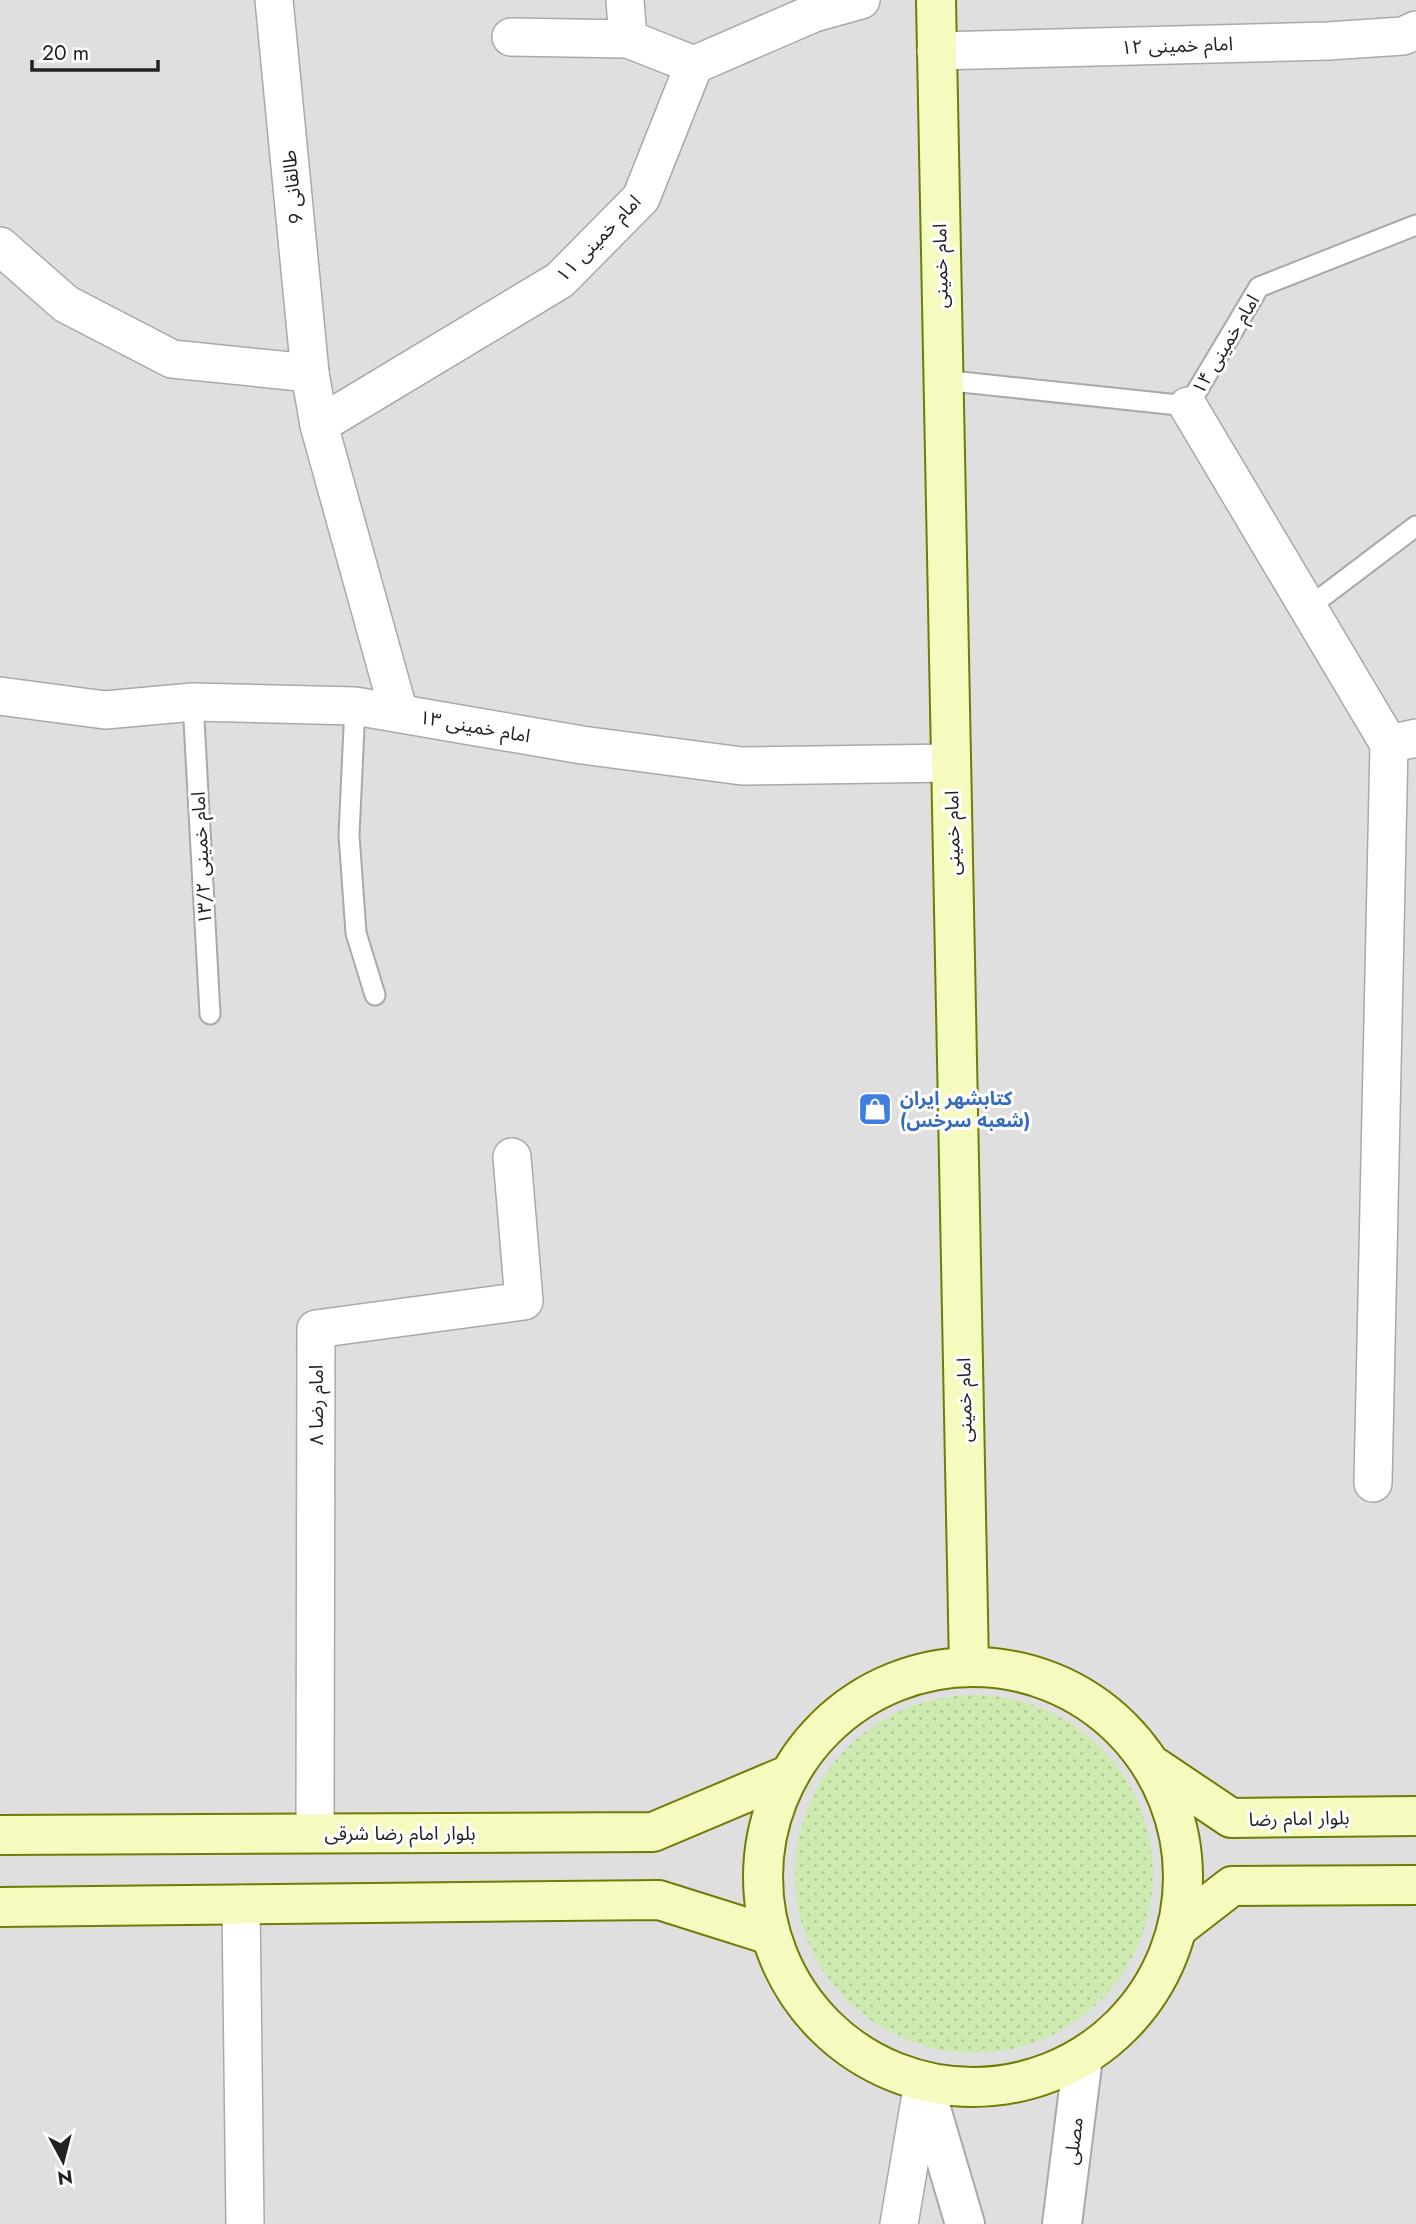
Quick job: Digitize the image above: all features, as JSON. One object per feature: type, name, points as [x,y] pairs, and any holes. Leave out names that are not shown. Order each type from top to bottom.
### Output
[{"type":"main road","name":"امام خمینی","points":[[936,0],[969,1666]]},
{"type":"main road","points":[[969,1666],[1024,1672],[1076,1692],[1120,1725],[1155,1768],[1177,1818],[1185,1872],[1179,1927],[1159,1979],[1126,2023],[1083,2057],[1032,2080],[978,2088],[923,2082],[871,2062],[827,2029],[792,1986],[770,1935],[762,1881],[768,1826],[788,1775],[821,1731],[864,1696],[915,1674],[969,1666]]},
{"type":"main road","name":"بلوار امام رضا","points":[[1155,1768],[1231,1818],[1416,1816]]},
{"type":"main road","name":"بلوار امام رضا شرقی","points":[[0,1835],[653,1832],[788,1775]]},
{"type":"main road","points":[[1179,1927],[1232,1886],[1416,1885]]},
{"type":"main road","points":[[0,1907],[659,1900],[770,1935]]},
{"type":"street","name":"طالقانی 9","points":[[274,0],[310,373],[319,425],[399,713]]},
{"type":"street","points":[[625,0],[628,39]]},
{"type":"street","points":[[511,37],[628,39],[694,65],[814,13],[861,0]]},
{"type":"street","name":"امام خمینی ۱۲","points":[[936,51],[1328,41],[1403,36],[1416,30]]},
{"type":"street","name":"امام خمینی ۱۱","points":[[319,425],[560,280],[641,198],[694,65]]},
{"type":"street","points":[[0,247],[66,304],[172,359],[310,373]]},
{"type":"street","points":[[1188,406],[1309,607],[1402,741],[1373,1483]]},
{"type":"street","name":"امام خمینی ۱۳","points":[[0,696],[105,710],[193,702],[355,706],[582,745],[742,766],[951,763]]},
{"type":"street","name":"امام رضا ۸","points":[[315,1833],[316,1329],[524,1301],[512,1157]]},
{"type":"street","points":[[241,1904],[245,2224]]},
{"type":"street","name":"مصلی","points":[[1062,2224],[1083,2057]]},
{"type":"street","points":[[899,2224],[923,2082]]},
{"type":"street","points":[[923,2082],[965,2224]]},
{"type":"lane","name":"امام خمینی ۱۴","points":[[942,380],[1188,406],[1259,287],[1416,225]]},
{"type":"lane","points":[[1309,607],[1416,526]]},
{"type":"lane","name":"امام خمینی ۱۳/۲","points":[[193,702],[210,1014]]},
{"type":"lane","points":[[355,706],[349,835],[356,933],[375,995]]},
{"type":"shaded area","points":[[0,0],[1416,0],[1416,2224],[0,2224]]},
{"type":"green space","points":[[974,1695],[1009,1699],[1042,1709],[1073,1725],[1100,1748],[1123,1775],[1139,1806],[1149,1839],[1153,1874],[1149,1909],[1139,1942],[1123,1973],[1100,2000],[1073,2023],[1042,2039],[1009,2049],[974,2053],[939,2049],[906,2039],[875,2023],[848,2000],[825,1973],[809,1942],[799,1909],[795,1874],[799,1839],[809,1806],[825,1775],[848,1748],[875,1725],[906,1709],[939,1699]]},
{"type":"place","name":"کتابشهر ایران (شعبه سرخس)","points":[[875,1109]]}]
